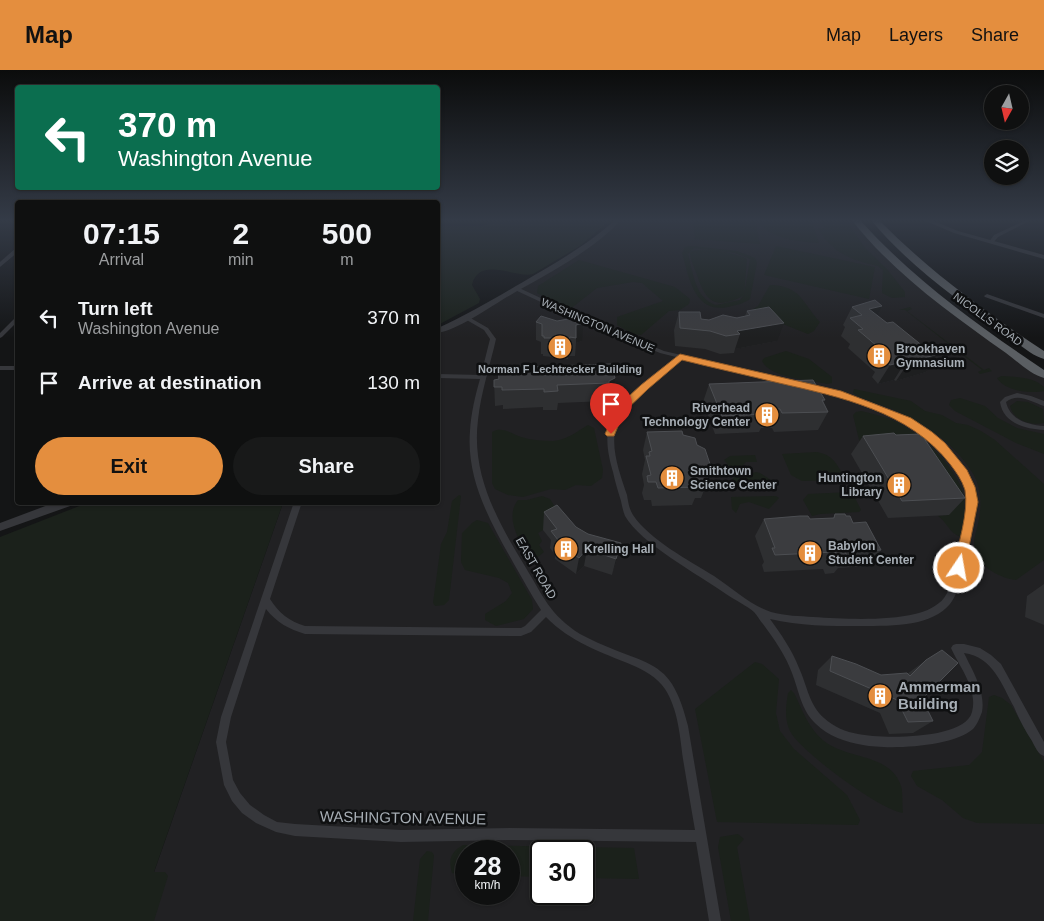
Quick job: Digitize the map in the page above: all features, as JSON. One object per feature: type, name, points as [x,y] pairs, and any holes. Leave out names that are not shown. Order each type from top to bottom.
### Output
[{"type":"highway","name":"NICOLLS ROAD","points":[[893,259],[930,292],[970,323],[1044,375]]},
{"type":"highway","name":"NICOLLS ROAD","points":[[914,259],[986,317],[1044,356]]},
{"type":"street","points":[[440,330],[467,318],[569,259]]},
{"type":"street","name":"WASHINGTON AVENUE","points":[[517,289],[591,323],[662,352],[838,393],[908,421],[942,446],[963,473],[970,487],[972,502],[963,552],[948,601],[924,617],[904,622],[804,620],[776,617],[756,608],[644,533],[628,514],[610,442],[612,426],[620,411],[644,387],[680,357]]},
{"type":"street","points":[[987,296],[1044,316]]},
{"type":"street","name":"EAST ROAD","points":[[467,318],[486,329],[493,338],[473,418],[473,447],[483,496],[501,532],[546,611],[580,638],[646,666],[659,674],[670,686],[679,705],[700,836]]},
{"type":"street","points":[[0,336],[15,321]]},
{"type":"street","points":[[0,368],[15,368]]},
{"type":"street","points":[[440,376],[484,377]]},
{"type":"street","points":[[1044,400],[1010,397],[1005,399],[1003,407],[1017,421],[1033,428],[1044,428]]},
{"type":"street","points":[[1030,398],[1044,404]]},
{"type":"street","name":"WASHINGTON AVENUE","points":[[297,505],[226,717],[220,742],[228,781],[236,797],[246,809],[260,819],[276,826],[295,830],[401,836],[510,834],[700,836]]},
{"type":"street","points":[[0,527],[45,507]]},
{"type":"street","points":[[265,600],[275,615],[286,623],[305,630],[521,632],[528,629],[546,611]]},
{"type":"street","name":"WASHINGTON AVENUE","points":[[756,608],[774,630],[793,663],[805,701],[816,717],[830,729],[863,740],[888,743],[956,734],[971,724],[976,713],[976,690],[956,648],[965,648],[986,656],[1002,674],[1031,732],[1044,751]]},
{"type":"street","points":[[700,836],[715,921]]},
{"type":"shaded area","points":[[440,259],[559,259],[533,274],[526,275],[499,270],[482,271],[476,276],[472,285],[480,299],[479,303],[440,324]]},
{"type":"shaded area","points":[[568,259],[894,259],[912,277],[1044,375],[1044,921],[137,921],[282,505],[440,505],[440,330],[467,318]]},
{"type":"shaded area","points":[[683,259],[689,259],[696,284],[703,297],[716,305],[740,300],[743,296],[719,303],[713,301],[704,292],[691,259],[747,259],[744,295],[749,259],[755,259],[757,263],[750,299],[728,307],[717,308],[707,305],[695,292]]},
{"type":"shaded area","points":[[771,259],[836,259],[875,267],[869,299],[764,275]]},
{"type":"shaded area","points":[[853,259],[876,259],[905,292],[905,297],[892,298],[882,293],[883,270],[878,266]]},
{"type":"shaded area","points":[[579,260],[675,287],[690,299],[689,304],[680,310],[669,311],[641,335],[633,334],[617,325],[617,317],[663,301],[642,283],[633,282],[597,288],[569,310],[537,293],[538,286]]},
{"type":"shaded area","points":[[770,285],[789,289],[800,297],[820,322],[814,331],[808,334],[755,313],[753,309],[758,306]]},
{"type":"shaded area","points":[[910,307],[912,309],[907,311],[984,370],[989,368],[992,371],[980,374],[978,372],[982,370],[905,310],[899,310]]},
{"type":"shaded area","points":[[786,351],[809,359],[832,377],[832,383],[827,384],[782,375],[766,367],[762,361],[764,358]]},
{"type":"shaded area","points":[[1002,376],[1035,381],[1044,387],[1044,391],[1025,392],[1012,389],[997,378]]},
{"type":"shaded area","points":[[854,389],[911,401],[925,411],[942,415],[956,423],[968,425],[981,431],[995,440],[1044,484],[1044,560],[1016,580],[1009,579],[988,569],[975,551],[974,541],[979,517],[980,497],[978,484],[965,462],[937,434],[904,414],[858,396],[853,393]]},
{"type":"shaded area","points":[[960,398],[985,406],[998,418],[1017,428],[1044,434],[1044,454],[1016,443],[955,411],[949,405],[951,400]]},
{"type":"shaded area","points":[[1017,401],[1028,402],[1043,409],[1044,423],[1028,423],[1015,415],[1010,406]]},
{"type":"shaded area","points":[[861,411],[887,418],[910,430],[945,462],[961,487],[964,498],[961,537],[954,533],[938,516],[948,515],[873,445],[859,440],[853,415]]},
{"type":"shaded area","points":[[588,425],[594,428],[603,470],[602,478],[591,486],[576,485],[565,490],[551,489],[523,497],[508,495],[495,489],[492,483],[492,432],[503,430],[525,438],[553,441],[567,437]]},
{"type":"shaded area","points":[[817,452],[827,455],[834,461],[844,477],[843,480],[802,481],[791,475],[782,454]]},
{"type":"shaded area","points":[[755,455],[757,462],[746,462],[739,470],[730,467],[724,460],[730,456]]},
{"type":"shaded area","points":[[756,472],[771,480],[770,482],[728,484],[736,475],[744,476]]},
{"type":"shaded area","points":[[850,492],[853,494],[861,510],[859,512],[812,516],[803,500],[808,494]]},
{"type":"shaded area","points":[[459,495],[461,496],[449,600],[444,605],[435,606],[433,603],[441,544],[447,532],[452,501]]},
{"type":"shaded area","points":[[542,496],[550,499],[556,509],[543,530],[538,533],[542,541],[539,545],[544,552],[538,557],[525,553],[514,527],[513,513],[514,506],[518,500]]},
{"type":"shaded area","points":[[776,496],[779,498],[769,509],[749,502],[740,504],[736,513],[732,509],[731,497]]},
{"type":"shaded area","points":[[82,505],[282,505],[154,872],[165,872],[168,876],[154,921],[0,921],[0,537]]},
{"type":"shaded area","points":[[477,520],[488,523],[532,600],[533,609],[524,619],[496,626],[485,620],[485,614],[506,601],[512,593],[508,583],[499,578],[465,570],[461,562],[462,533]]},
{"type":"shaded area","points":[[755,662],[762,664],[779,679],[776,713],[780,731],[794,749],[847,795],[860,820],[858,825],[717,822],[695,709]]},
{"type":"shaded area","points":[[791,690],[810,725],[824,741],[834,747],[878,762],[896,775],[902,788],[903,813],[877,802],[860,791],[824,765],[797,740],[790,731],[786,717],[788,693]]},
{"type":"shaded area","points":[[994,695],[1011,705],[1044,762],[1044,824],[977,823],[963,818],[942,800],[917,786],[911,776],[913,771],[969,765],[982,752],[989,697]]},
{"type":"shaded area","points":[[738,834],[744,839],[737,847],[750,921],[731,921],[718,847],[720,837]]},
{"type":"shaded area","points":[[520,846],[530,846],[530,877],[520,876]]},
{"type":"shaded area","points":[[595,847],[634,848],[639,879],[595,878]]},
{"type":"shaded area","points":[[427,851],[432,852],[434,855],[428,921],[413,921],[420,859]]},
{"type":"shaded area","points":[[455,851],[455,873],[452,873],[450,864]]},
{"type":"building","points":[[875,300],[882,306],[869,309],[887,323],[893,322],[924,347],[929,346],[938,354],[908,363],[906,361],[890,365],[882,359],[890,357],[858,330],[863,329],[850,318],[862,315],[852,307]]},
{"type":"building","points":[[769,307],[784,323],[737,331],[740,334],[726,336],[710,331],[680,328],[679,312],[700,312],[701,319],[709,320],[723,315],[737,318],[750,315],[747,311]]},
{"type":"building","points":[[541,316],[557,321],[579,317],[583,323],[576,325],[576,338],[570,337],[569,341],[553,340],[553,338],[544,338],[542,336],[542,324],[536,322]]},
{"type":"building","points":[[611,364],[615,378],[609,381],[609,383],[557,385],[558,391],[544,392],[544,389],[502,390],[502,387],[494,387],[494,380],[499,379],[498,368]]},
{"type":"building","points":[[813,380],[825,400],[822,400],[828,412],[782,413],[780,409],[766,410],[768,414],[722,416],[709,384]]},
{"type":"building","points":[[682,431],[683,435],[695,438],[697,445],[705,449],[711,467],[706,472],[708,480],[701,480],[699,487],[658,488],[656,482],[648,482],[647,476],[651,475],[646,456],[650,456],[649,452],[652,451],[647,432]]},
{"type":"building","points":[[894,433],[896,435],[921,434],[965,498],[902,501],[863,436]]},
{"type":"building","points":[[557,505],[576,527],[588,534],[621,543],[616,559],[587,549],[579,558],[556,542],[558,540],[551,531],[557,529],[544,512]]},
{"type":"building","points":[[835,514],[850,516],[853,523],[866,522],[881,550],[845,552],[848,557],[838,557],[835,552],[775,555],[772,548],[775,548],[764,519],[800,516],[808,516],[810,519],[834,518]]},
{"type":"building","points":[[942,650],[958,663],[922,699],[933,721],[908,722],[897,700],[830,671],[832,656],[881,675],[907,673],[910,676],[926,660]]},
{"type":"place","name":"Norman F Lechtrecker Building","points":[[560,347]]},
{"type":"place","name":"Brookhaven Gymnasium","points":[[879,356]]},
{"type":"place","name":"Riverhead Technology Center","points":[[767,415]]},
{"type":"place","name":"Smithtown Science Center","points":[[672,478]]},
{"type":"place","name":"Huntington Library","points":[[899,485]]},
{"type":"place","name":"Krelling Hall","points":[[566,549]]},
{"type":"place","name":"Babylon Student Center","points":[[810,553]]},
{"type":"place","name":"Ammerman Building","points":[[880,696]]},
{"type":"route","points":[[611,434],[612,426],[620,411],[644,387],[680,357],[838,393],[868,404],[908,421],[928,434],[953,458],[963,473],[970,487],[972,502],[959,568]]}]
